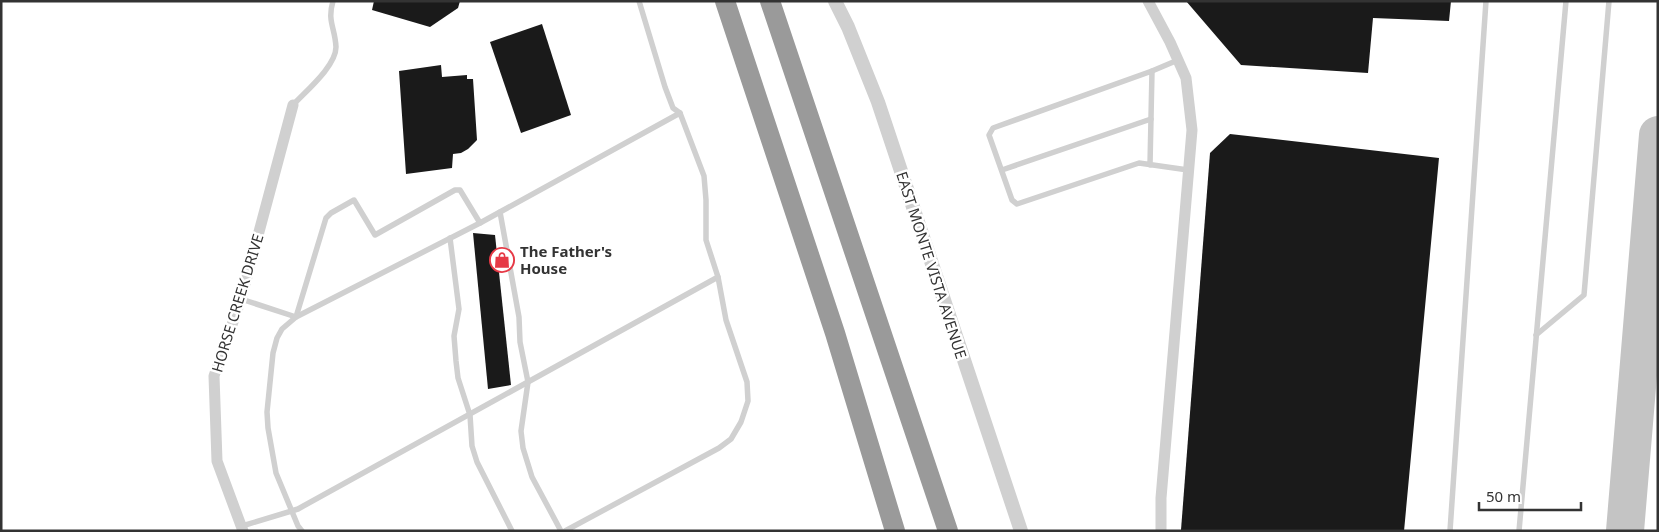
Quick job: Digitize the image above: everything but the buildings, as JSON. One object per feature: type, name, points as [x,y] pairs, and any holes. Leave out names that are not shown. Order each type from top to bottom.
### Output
[{"type":"highway","points":[[725,1],[835,332],[895,531]]},
{"type":"highway","points":[[770,1],[948,531]]},
{"type":"street","name":"EAST MONTE VISTA AVENUE","points":[[835,1],[848,27],[878,102],[1021,531]]},
{"type":"street","points":[[1148,1],[1170,42],[1186,78],[1192,130],[1161,498],[1161,531]]},
{"type":"street","name":"HORSE CREEK DRIVE","points":[[242,528],[217,461],[214,376],[241,300],[293,105]]},
{"type":"lane","points":[[293,105],[328,69],[334,55],[336,48],[330,14],[333,1]]},
{"type":"lane","points":[[565,531],[719,448],[731,439],[741,422],[748,401],[748,382],[726,320],[718,277],[706,240],[704,176],[680,113],[672,108],[639,1]]},
{"type":"lane","points":[[1450,531],[1486,1]]},
{"type":"lane","points":[[1519,531],[1566,1]]},
{"type":"lane","points":[[1536,335],[1584,295],[1608,1]]},
{"type":"lane","points":[[1178,60],[993,128],[990,134],[1012,200],[1017,204],[1139,164],[1188,170]]},
{"type":"lane","points":[[1150,165],[1152,71]]},
{"type":"lane","points":[[302,531],[298,526],[276,474],[268,428],[267,412],[273,353],[277,338],[282,329],[296,317],[480,223],[680,113]]},
{"type":"lane","points":[[1002,170],[1151,119]]},
{"type":"lane","points":[[296,317],[326,218],[331,213],[354,200],[375,235],[455,190],[460,190],[464,194],[480,223]]},
{"type":"lane","points":[[500,212],[519,317],[520,342],[528,382],[522,431],[524,448],[532,477],[561,531]]},
{"type":"lane","points":[[450,238],[459,308],[454,336],[456,361],[458,378],[470,415],[472,446],[477,462],[512,531]]},
{"type":"lane","points":[[242,528],[292,511],[470,415],[718,277]]},
{"type":"lane","points":[[241,300],[296,317]]},
{"type":"taxiway","points":[[1625,531],[1658,135]]},
{"type":"place","name":"The Father's House","points":[[502,260]]}]
